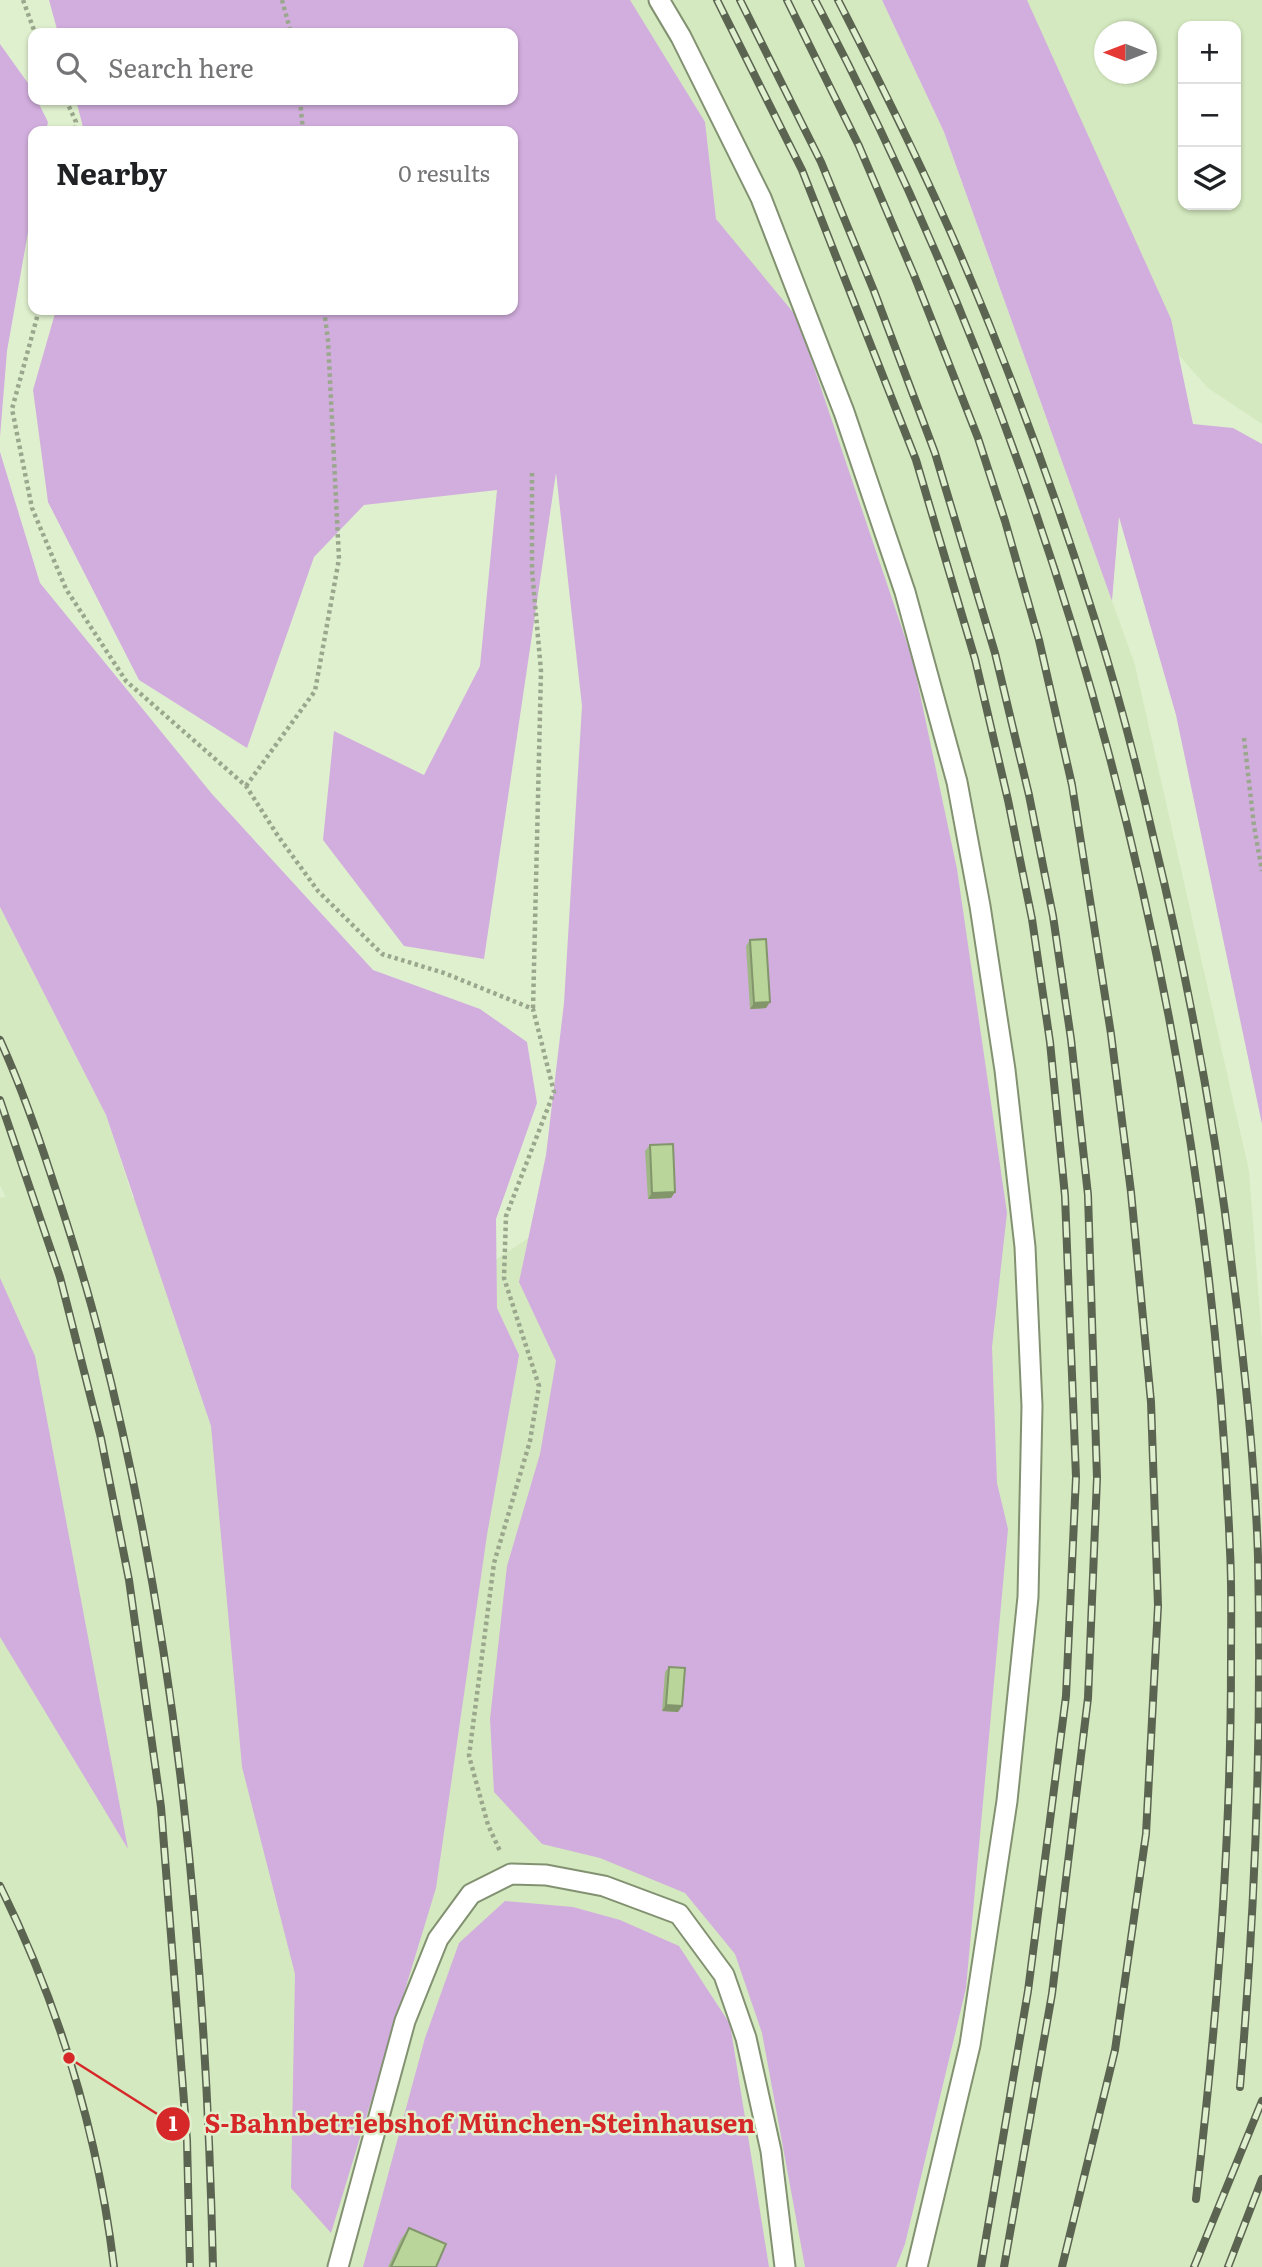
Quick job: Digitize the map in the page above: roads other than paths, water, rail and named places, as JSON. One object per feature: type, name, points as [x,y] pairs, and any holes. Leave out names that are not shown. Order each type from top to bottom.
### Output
[{"type":"lane","points":[[659,0],[681,37],[761,198],[844,412],[905,592],[957,782],[980,905],[1008,1097],[1025,1247],[1032,1406],[1028,1597],[1007,1801],[970,2045],[917,2267]]},
{"type":"lane","points":[[338,2267],[405,2021],[438,1939],[471,1894],[511,1874],[546,1875],[604,1886],[679,1914],[724,1975],[746,2038],[771,2151],[785,2267]]},
{"type":"railway","points":[[717,0],[802,170],[916,460],[975,659],[1008,800],[1032,919],[1050,1042],[1065,1196],[1076,1477],[1066,1696],[1028,1991],[981,2267]]},
{"type":"railway","points":[[740,0],[821,162],[874,291],[935,453],[995,653],[1029,795],[1053,916],[1071,1039],[1088,1195],[1097,1478],[1088,1698],[1052,1994],[1004,2267]]},
{"type":"railway","points":[[787,0],[859,146],[914,275],[978,438],[1005,521],[1039,640],[1072,785],[1111,1034],[1131,1192],[1151,1402],[1158,1606],[1146,1834],[1115,2050],[1062,2267]]},
{"type":"railway","points":[[815,0],[904,181],[982,367],[1051,558],[1108,752],[1155,950],[1191,1149],[1216,1350],[1231,1593],[1225,1865],[1216,1999],[1196,2199]]},
{"type":"railway","points":[[838,0],[901,126],[960,254],[1049,481],[1112,674],[1127,729],[1190,1002],[1226,1221],[1245,1381],[1257,1522],[1259,1690],[1256,1822],[1240,2087]]},
{"type":"railway","points":[[0,1040],[40,1141],[89,1297],[127,1452],[150,1567],[183,1799],[195,1916],[213,2267]]},
{"type":"railway","points":[[0,1100],[60,1277],[101,1438],[129,1580],[161,1807],[187,2140],[190,2267]]},
{"type":"railway","points":[[0,1886],[40,1977],[73,2072],[98,2169],[114,2267]]},
{"type":"railway","points":[[1194,2267],[1262,2101]]},
{"type":"railway","points":[[1228,2267],[1262,2179]]},
{"type":"place","name":"S-Bahnbetriebshof München-Steinhausen","points":[[69,2058]]}]
